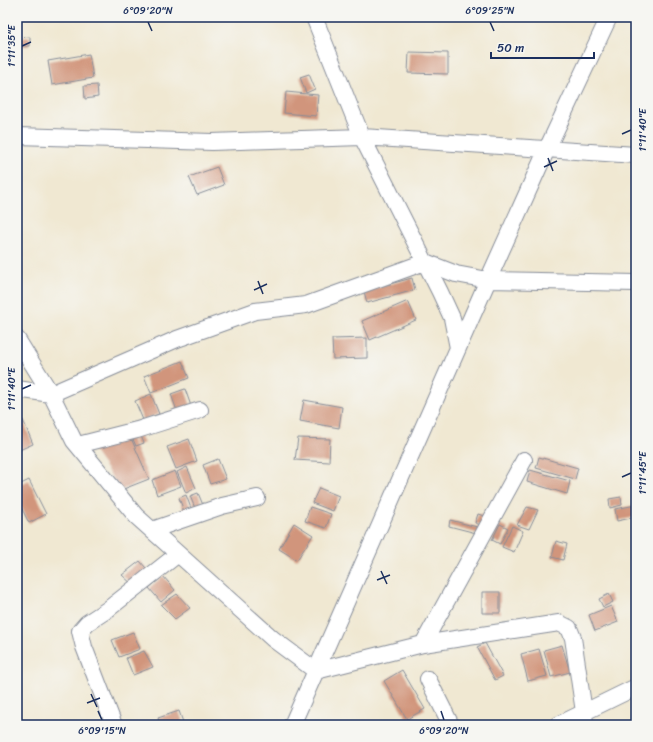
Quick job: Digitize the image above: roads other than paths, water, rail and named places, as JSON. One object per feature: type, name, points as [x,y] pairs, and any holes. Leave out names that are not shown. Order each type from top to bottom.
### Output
[{"type":"street","points":[[314,17],[362,137],[452,318],[458,348]]},
{"type":"street","points":[[292,725],[488,280],[609,17]]},
{"type":"street","points":[[17,136],[212,142],[362,137],[636,155]]},
{"type":"street","points":[[17,389],[51,394],[177,339],[255,310],[306,305],[425,262],[456,274],[488,280],[636,283]]},
{"type":"street","points":[[17,339],[51,394],[74,441],[136,516],[273,639],[316,671]]},
{"type":"street","points":[[78,445],[136,430],[200,410]]},
{"type":"street","points":[[424,644],[524,460]]},
{"type":"street","points":[[152,530],[222,506],[257,498]]},
{"type":"street","points":[[114,725],[84,646],[80,631],[87,623],[107,610],[178,554]]},
{"type":"street","points":[[316,671],[424,644],[559,623],[568,628],[573,638],[584,719]]},
{"type":"street","points":[[428,679],[451,725]]},
{"type":"street","points":[[558,725],[584,719],[636,687]]}]
